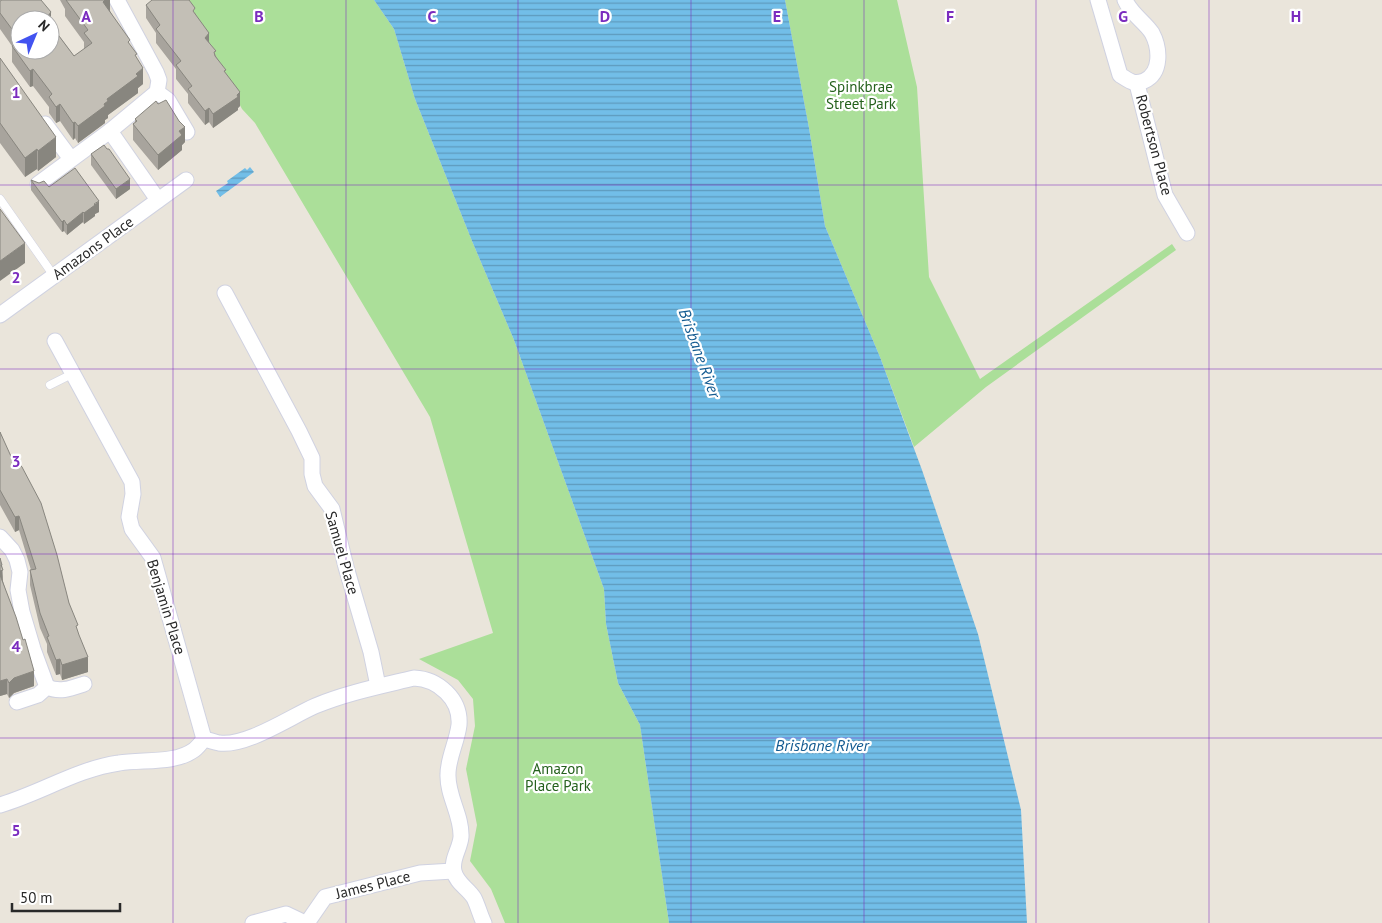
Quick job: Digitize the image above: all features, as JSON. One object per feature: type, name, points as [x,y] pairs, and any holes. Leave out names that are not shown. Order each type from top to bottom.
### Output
[{"type":"street","points":[[38,184],[110,131],[157,92],[159,80],[156,72],[117,0]]},
{"type":"street","name":"Robertson Place","points":[[1098,0],[1120,75],[1137,84],[1149,79],[1157,69],[1158,49],[1151,33],[1138,19],[1125,0]]},
{"type":"street","name":"Robertson Place","points":[[1137,84],[1165,195],[1187,233]]},
{"type":"street","points":[[157,92],[168,100],[187,132]]},
{"type":"street","points":[[36,112],[70,159]]},
{"type":"street","points":[[110,131],[158,200]]},
{"type":"street","name":"Amazons Place","points":[[0,315],[186,180]]},
{"type":"street","name":"Samuel Place","points":[[225,293],[299,431],[312,458],[312,474],[315,486],[332,509],[346,567],[371,652],[378,686]]},
{"type":"street","name":"Benjamin Place","points":[[55,342],[132,482],[133,494],[129,517],[132,529],[153,558],[204,739]]},
{"type":"street","points":[[0,536],[12,550],[17,560],[20,572],[18,590],[22,612],[33,649],[48,687],[54,690],[66,690],[84,684]]},
{"type":"street","points":[[0,805],[72,775],[118,763],[166,761],[193,751],[204,739],[220,743],[238,741],[277,726],[314,706],[378,686],[414,678],[423,678],[445,690],[455,706],[459,723],[448,772],[449,794],[458,818],[461,834],[453,870],[458,881],[473,897],[484,923]]},
{"type":"street","points":[[17,702],[38,695],[48,687]]},
{"type":"street","name":"James Place","points":[[306,923],[325,897],[420,874],[453,870]]},
{"type":"street","points":[[253,923],[286,914],[306,923]]},
{"type":"lane","points":[[0,199],[54,276]]},
{"type":"lane","points":[[50,386],[72,374]]},
{"type":"green space","name":"Amazon Place Park","points":[[185,0],[374,0],[394,29],[415,99],[514,340],[604,589],[606,624],[618,683],[640,725],[669,923],[505,923],[491,889],[470,861],[477,825],[466,769],[475,726],[473,699],[458,680],[419,659],[493,633],[430,417],[255,123],[242,109]]},
{"type":"green space","name":"Spinkbrae Street Park","points":[[785,0],[897,0],[917,87],[929,277],[980,379],[1172,244],[1176,250],[986,387],[914,447],[880,357],[825,226]]},
{"type":"water","name":"Brisbane River","points":[[374,0],[785,0],[825,226],[880,357],[922,470],[978,634],[1021,810],[1027,923],[669,923],[640,725],[618,683],[606,624],[604,589],[514,340],[415,99],[394,29]]},
{"type":"water","points":[[250,167],[254,172],[220,197],[216,191],[245,168],[247,170]]},
{"type":"building","points":[[41,0],[49,10],[10,10],[10,26],[0,13],[0,1]]},
{"type":"building","points":[[66,0],[105,0],[103,2],[130,40],[128,42],[137,54],[135,55],[143,68],[136,74],[138,76],[107,99],[108,101],[104,104],[105,106],[78,126],[75,122],[73,123],[60,104],[56,107],[49,97],[52,94],[33,69],[30,71],[22,60],[60,60],[60,37],[74,56],[92,43],[84,33],[88,30]]},
{"type":"building","points":[[152,0],[189,0],[195,8],[193,11],[209,33],[205,38],[216,51],[214,52],[215,56],[240,92],[237,95],[238,97],[213,114],[209,108],[205,111],[188,89],[192,86],[176,65],[181,61],[156,29],[160,25],[146,5]]},
{"type":"building","points":[[0,58],[56,137],[25,158],[0,123]]},
{"type":"building","points":[[166,100],[185,127],[179,131],[182,135],[158,155],[133,124],[137,121],[135,119],[156,101],[158,104]]},
{"type":"building","points":[[104,145],[109,149],[130,179],[116,189],[91,154]]},
{"type":"building","points":[[75,168],[99,201],[67,225],[64,220],[62,222],[31,180],[39,183],[44,181],[49,187]]},
{"type":"building","points":[[0,209],[25,243],[0,261]]},
{"type":"building","points":[[0,432],[14,463],[17,461],[22,467],[41,503],[69,603],[78,625],[76,626],[88,657],[62,665],[60,659],[56,660],[47,637],[49,636],[40,613],[30,570],[36,569],[19,516],[15,517],[0,490]]},
{"type":"building","points":[[0,558],[3,570],[0,571]]},
{"type":"building","points":[[0,575],[23,640],[25,639],[34,671],[14,678],[9,683],[7,679],[0,681]]}]
